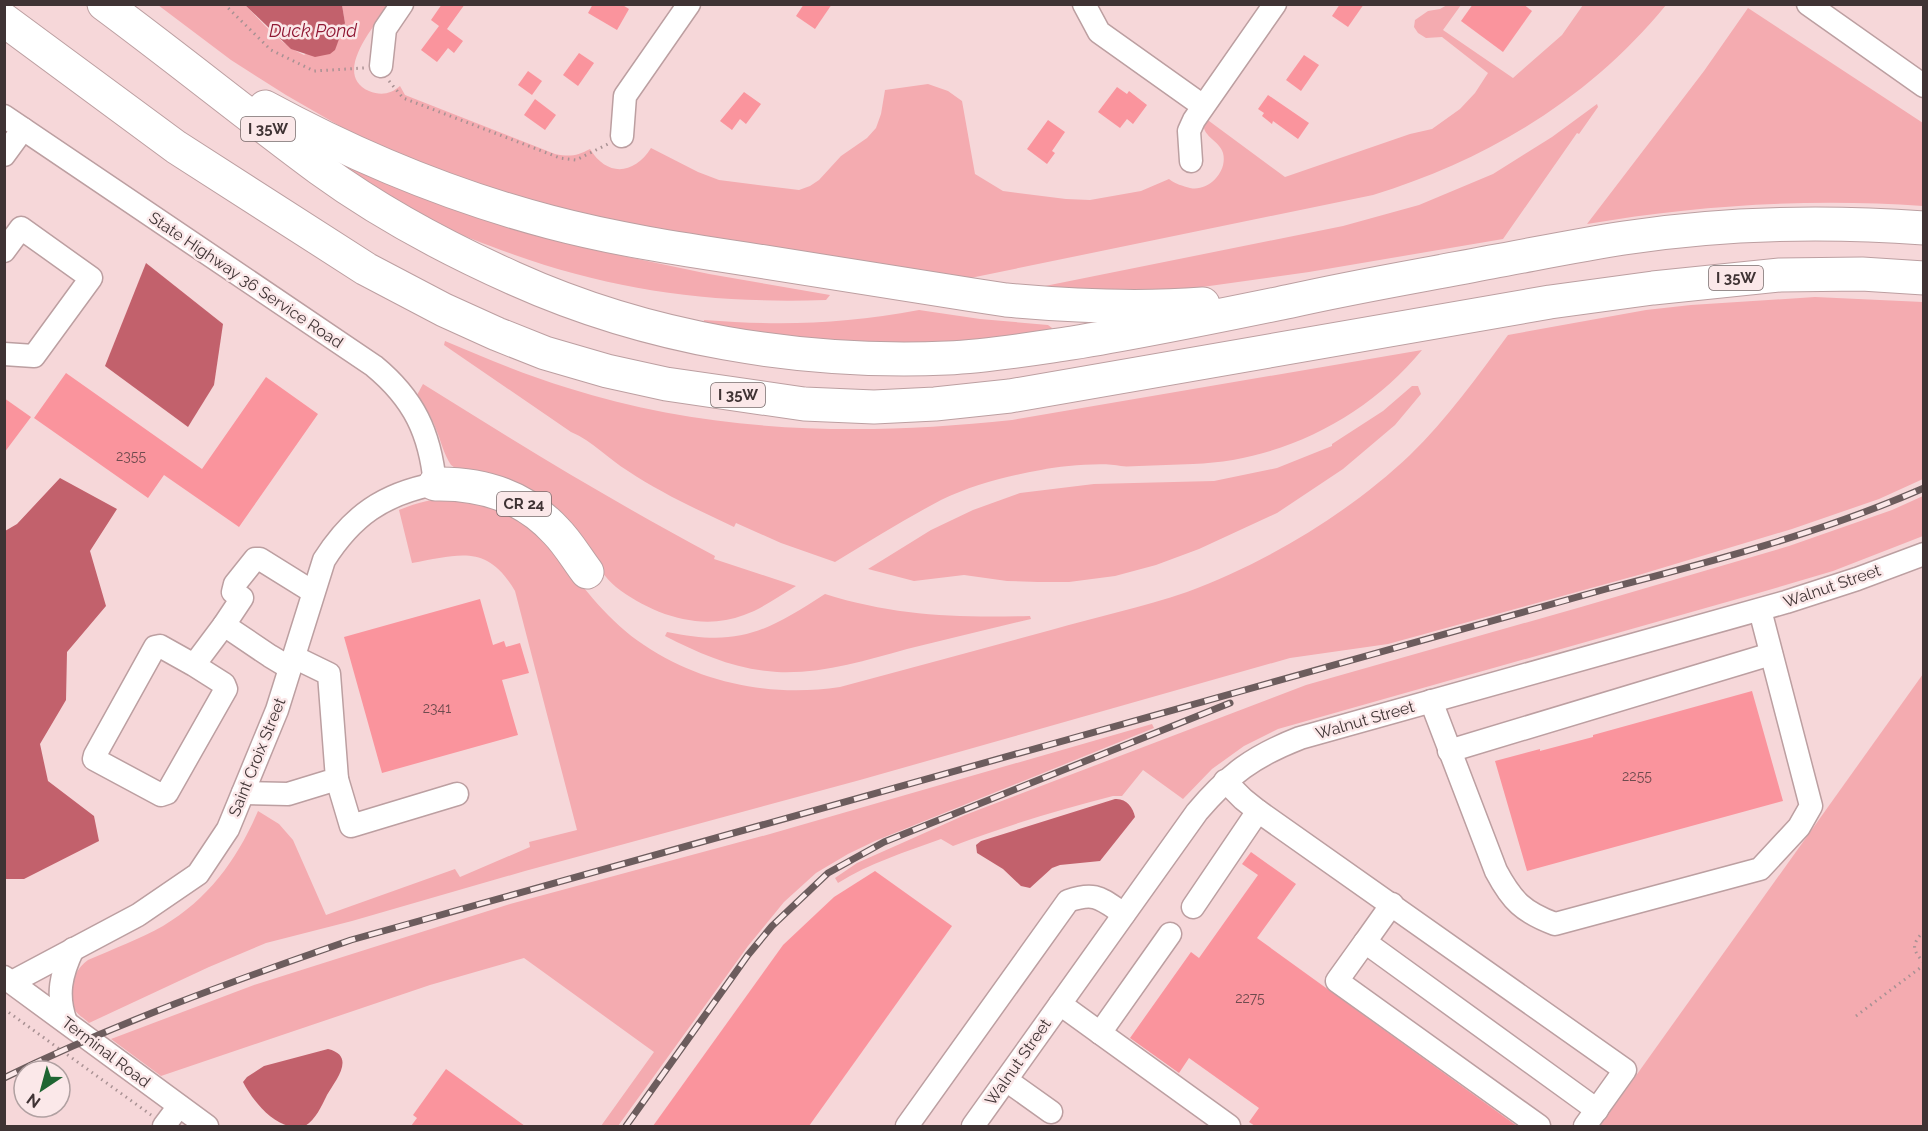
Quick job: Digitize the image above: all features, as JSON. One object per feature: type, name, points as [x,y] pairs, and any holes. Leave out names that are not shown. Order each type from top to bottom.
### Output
[{"type":"highway","name":"I 35W","points":[[104,4],[323,171],[406,224],[446,246],[518,281],[630,321],[695,337],[762,349],[881,359],[999,354],[1157,330],[1403,278],[1624,238],[1716,228],[1804,224],[1923,228]]},
{"type":"highway","name":"I 35W","points":[[4,20],[176,147],[366,269],[444,310],[545,353],[607,371],[734,395],[804,404],[874,406],[935,404],[1010,396],[1550,302],[1687,284],[1780,275],[1862,274],[1923,278]]},
{"type":"highway","points":[[134,27],[230,87],[358,154],[463,195],[549,222],[615,238],[1006,300],[1067,305],[1128,307],[1189,305],[1318,295]]},
{"type":"highway","name":"CR 24","points":[[435,484],[479,486],[521,502],[558,532],[587,572]]},
{"type":"street","points":[[381,66],[385,29],[402,4]]},
{"type":"street","points":[[622,136],[624,96],[689,4]]},
{"type":"street","points":[[1084,4],[1100,32],[1203,106]]},
{"type":"street","points":[[1191,161],[1189,131],[1203,106],[1275,4]]},
{"type":"street","points":[[1808,4],[1923,86]]},
{"type":"street","name":"State Highway 36 Service Road","points":[[4,116],[374,366],[405,397],[418,417],[428,439],[435,484]]},
{"type":"street","points":[[4,155],[23,129]]},
{"type":"street","points":[[4,251],[21,228],[91,278],[34,356],[4,354]]},
{"type":"street","name":"Saint Croix Street","points":[[8,979],[138,915],[198,874],[228,829],[277,710],[324,560],[336,541],[351,524],[370,508],[413,488],[435,484]]},
{"type":"street","name":"Walnut Street","points":[[973,1126],[1197,812],[1241,767],[1271,749],[1300,738],[1760,610],[1857,579],[1923,554]]},
{"type":"street","points":[[194,665],[242,598],[233,592],[235,584],[255,559],[260,559],[314,592]]},
{"type":"street","points":[[1431,701],[1496,871],[1509,896],[1541,919],[1555,924],[1760,869],[1800,827],[1811,806],[1760,610]]},
{"type":"street","points":[[224,624],[270,656],[329,674],[337,778],[351,826],[457,794]]},
{"type":"street","points":[[160,646],[194,665],[224,684],[225,689],[167,793],[161,795],[94,759],[155,647],[160,646]]},
{"type":"street","points":[[1449,751],[1771,654]]},
{"type":"street","points":[[243,793],[288,794],[337,778]]},
{"type":"street","points":[[1225,781],[1258,811],[1625,1070],[1591,1118],[1365,942]]},
{"type":"street","points":[[1193,907],[1258,811]]},
{"type":"street","points":[[907,1126],[1068,901],[1084,895],[1097,897],[1124,914]]},
{"type":"street","points":[[1392,904],[1337,981],[1539,1126]]},
{"type":"street","points":[[1100,1033],[1170,934]]},
{"type":"street","points":[[66,1022],[59,999],[60,986],[66,963],[73,949]]},
{"type":"street","name":"Terminal Road","points":[[8,979],[207,1126]]},
{"type":"street","points":[[1060,1004],[1229,1126]]},
{"type":"street","points":[[1006,1080],[1051,1112]]},
{"type":"street","points":[[164,1126],[179,1106]]},
{"type":"path","points":[[224,4],[271,50],[314,72],[381,66],[390,83],[403,98],[560,158],[576,160],[622,136]]},
{"type":"path","points":[[1856,1016],[1923,964],[1915,953],[1914,945],[1923,931]]},
{"type":"path","points":[[4,1009],[164,1126]]},
{"type":"shaded area","points":[[158,5],[245,5],[280,39],[304,55],[341,31],[345,23],[342,5],[389,5],[367,36],[355,61],[354,73],[358,83],[369,91],[386,93],[400,86],[405,95],[555,154],[573,155],[590,149],[597,158],[612,168],[629,168],[644,157],[651,148],[719,180],[799,190],[819,180],[841,156],[867,138],[876,128],[885,90],[928,84],[948,91],[962,101],[975,174],[1003,191],[1090,200],[1141,191],[1169,179],[1176,184],[1190,188],[1210,184],[1220,173],[1224,160],[1221,148],[1204,129],[1205,118],[1285,177],[1410,134],[1432,129],[1460,109],[1475,93],[1488,73],[1442,37],[1426,38],[1418,33],[1414,27],[1415,20],[1428,11],[1447,5],[1461,5],[1443,30],[1513,78],[1562,35],[1583,5],[1666,5],[1604,69],[1570,97],[1534,122],[1496,144],[1457,164],[1415,181],[1373,195],[946,283],[525,203],[364,140],[231,60]]},
{"type":"shaded area","points":[[1748,8],[1923,123],[1923,206],[1839,203],[1755,205],[1671,212],[1587,224],[1704,71]]},
{"type":"shaded area","points":[[1597,104],[1598,107],[1579,134],[1577,133],[1503,239],[1309,272],[1188,289],[1152,292],[1035,288],[1343,226],[1419,205],[1493,174],[1552,137]]},
{"type":"shaded area","points":[[309,141],[487,220],[519,231],[590,249],[709,274],[830,295],[826,300],[782,301],[698,296],[616,284],[535,262],[421,217],[375,189]]},
{"type":"shaded area","points":[[1815,297],[1923,302],[1923,479],[1879,499],[1792,529],[1642,574],[1388,644],[1290,658],[860,780],[266,943],[89,1023],[76,1012],[72,1003],[72,982],[78,970],[88,960],[163,926],[208,890],[231,861],[258,811],[279,824],[293,840],[326,915],[455,869],[460,877],[530,847],[529,842],[577,830],[515,591],[494,565],[471,556],[444,557],[412,563],[399,510],[434,500],[461,498],[479,502],[531,524],[540,531],[588,593],[620,626],[644,645],[690,669],[714,678],[763,688],[814,690],[840,687],[1187,592],[1247,567],[1305,534],[1361,497],[1410,455],[1449,412],[1508,335],[1646,310]]},
{"type":"shaded area","points":[[919,310],[980,319],[1048,325],[1052,328],[1050,331],[987,340],[858,344],[703,325],[704,320],[812,323]]},
{"type":"shaded area","points":[[445,341],[537,378],[623,403],[678,415],[733,423],[844,429],[956,425],[1012,420],[1422,350],[1375,396],[1320,431],[1289,445],[1226,461],[1127,466],[1082,465],[1028,472],[1003,478],[977,485],[941,500],[835,562],[781,543],[736,523],[734,527],[653,487],[444,345]]},
{"type":"shaded area","points":[[423,384],[568,473],[715,556],[714,559],[796,586],[744,615],[710,622],[677,618],[630,597],[609,581],[591,561],[451,465],[432,419],[417,395]]},
{"type":"shaded area","points":[[1412,386],[1418,386],[1421,394],[1395,425],[1343,469],[1277,513],[1199,549],[1156,565],[1115,576],[1069,582],[1007,581],[964,575],[914,581],[868,569],[931,530],[973,510],[1020,493],[1094,484],[1214,481],[1277,468],[1332,446],[1383,411]]},
{"type":"shaded area","points":[[1923,496],[1923,536],[1833,571],[1278,729],[1244,746],[1212,769],[1183,799],[1143,770],[1122,796],[1113,796],[1052,813],[953,846],[941,839],[875,864],[838,883],[835,878],[857,863],[965,815],[1306,685],[1789,546],[1892,510]]},
{"type":"shaded area","points":[[825,594],[902,611],[952,616],[1030,616],[1031,619],[843,666],[794,672],[762,671],[733,664],[705,655],[665,636],[667,632],[714,638],[751,633],[786,618]]},
{"type":"shaded area","points":[[1923,674],[1923,1126],[1600,1126]]},
{"type":"shaded area","points":[[1152,724],[1154,728],[875,841],[816,873],[784,902],[748,946],[618,1126],[601,1126],[654,1052],[524,958],[430,985],[161,1076],[111,1039],[254,985],[510,904],[770,834]]},
{"type":"water","name":"Duck Pond","points":[[245,5],[342,5],[345,23],[335,50],[330,54],[315,57],[291,49]]},
{"type":"water","points":[[146,263],[223,324],[214,385],[188,427],[105,366]]},
{"type":"water","points":[[60,478],[117,509],[90,551],[106,606],[67,652],[66,700],[40,744],[48,781],[94,816],[99,841],[24,879],[5,879],[5,531],[17,524]]},
{"type":"water","points":[[1115,799],[1128,804],[1135,817],[1100,861],[1060,865],[1052,868],[1030,888],[1021,886],[1003,869],[977,853],[976,845],[981,841]]},
{"type":"water","points":[[328,1049],[337,1052],[343,1063],[318,1112],[305,1126],[289,1126],[275,1120],[256,1102],[243,1082],[264,1066]]},
{"type":"building","points":[[442,4],[465,4],[447,29],[463,41],[454,53],[448,48],[437,62],[421,50],[439,26],[431,20]]},
{"type":"building","points":[[593,4],[621,4],[629,9],[617,30],[588,13]]},
{"type":"building","points":[[804,4],[832,4],[815,29],[796,16]]},
{"type":"building","points":[[1340,4],[1364,4],[1348,27],[1332,16]]},
{"type":"building","points":[[1473,4],[1523,4],[1532,11],[1503,52],[1461,21]]},
{"type":"building","points":[[579,53],[594,63],[578,86],[563,75]]},
{"type":"building","points":[[1304,55],[1319,65],[1301,91],[1286,80]]},
{"type":"building","points":[[528,71],[542,81],[532,95],[518,85]]},
{"type":"building","points":[[1117,87],[1127,94],[1129,91],[1147,105],[1133,124],[1127,119],[1120,128],[1098,112]]},
{"type":"building","points":[[744,92],[761,104],[746,124],[740,119],[732,130],[720,121]]},
{"type":"building","points":[[1268,95],[1309,123],[1298,139],[1262,116],[1264,113],[1258,109]]},
{"type":"building","points":[[535,99],[556,115],[545,130],[524,115]]},
{"type":"building","points":[[1048,120],[1065,132],[1052,151],[1055,153],[1047,164],[1027,149]]},
{"type":"building","points":[[66,373],[202,469],[266,377],[318,414],[239,527],[164,475],[148,498],[34,418]]},
{"type":"building","points":[[4,398],[31,417],[4,453]]},
{"type":"building","points":[[480,599],[493,645],[504,641],[506,647],[520,643],[529,673],[502,680],[518,735],[382,773],[344,637]]},
{"type":"building","points":[[1752,691],[1783,801],[1527,871],[1495,761],[1593,737],[1593,735]]},
{"type":"building","points":[[1251,852],[1296,884],[1257,938],[1517,1126],[1255,1126],[1249,1122],[1259,1108],[1189,1058],[1179,1073],[1130,1038],[1191,952],[1199,958],[1258,875],[1242,864]]},
{"type":"building","points":[[875,871],[952,926],[809,1126],[653,1126],[783,945],[834,897]]},
{"type":"building","points":[[446,1069],[525,1126],[411,1126],[417,1118],[413,1115]]},
{"type":"railway","points":[[4,1078],[132,1021],[351,940],[1727,557],[1846,519],[1924,488]]},
{"type":"railway","points":[[626,1126],[748,955],[772,926],[828,873],[884,842],[1230,703]]}]
